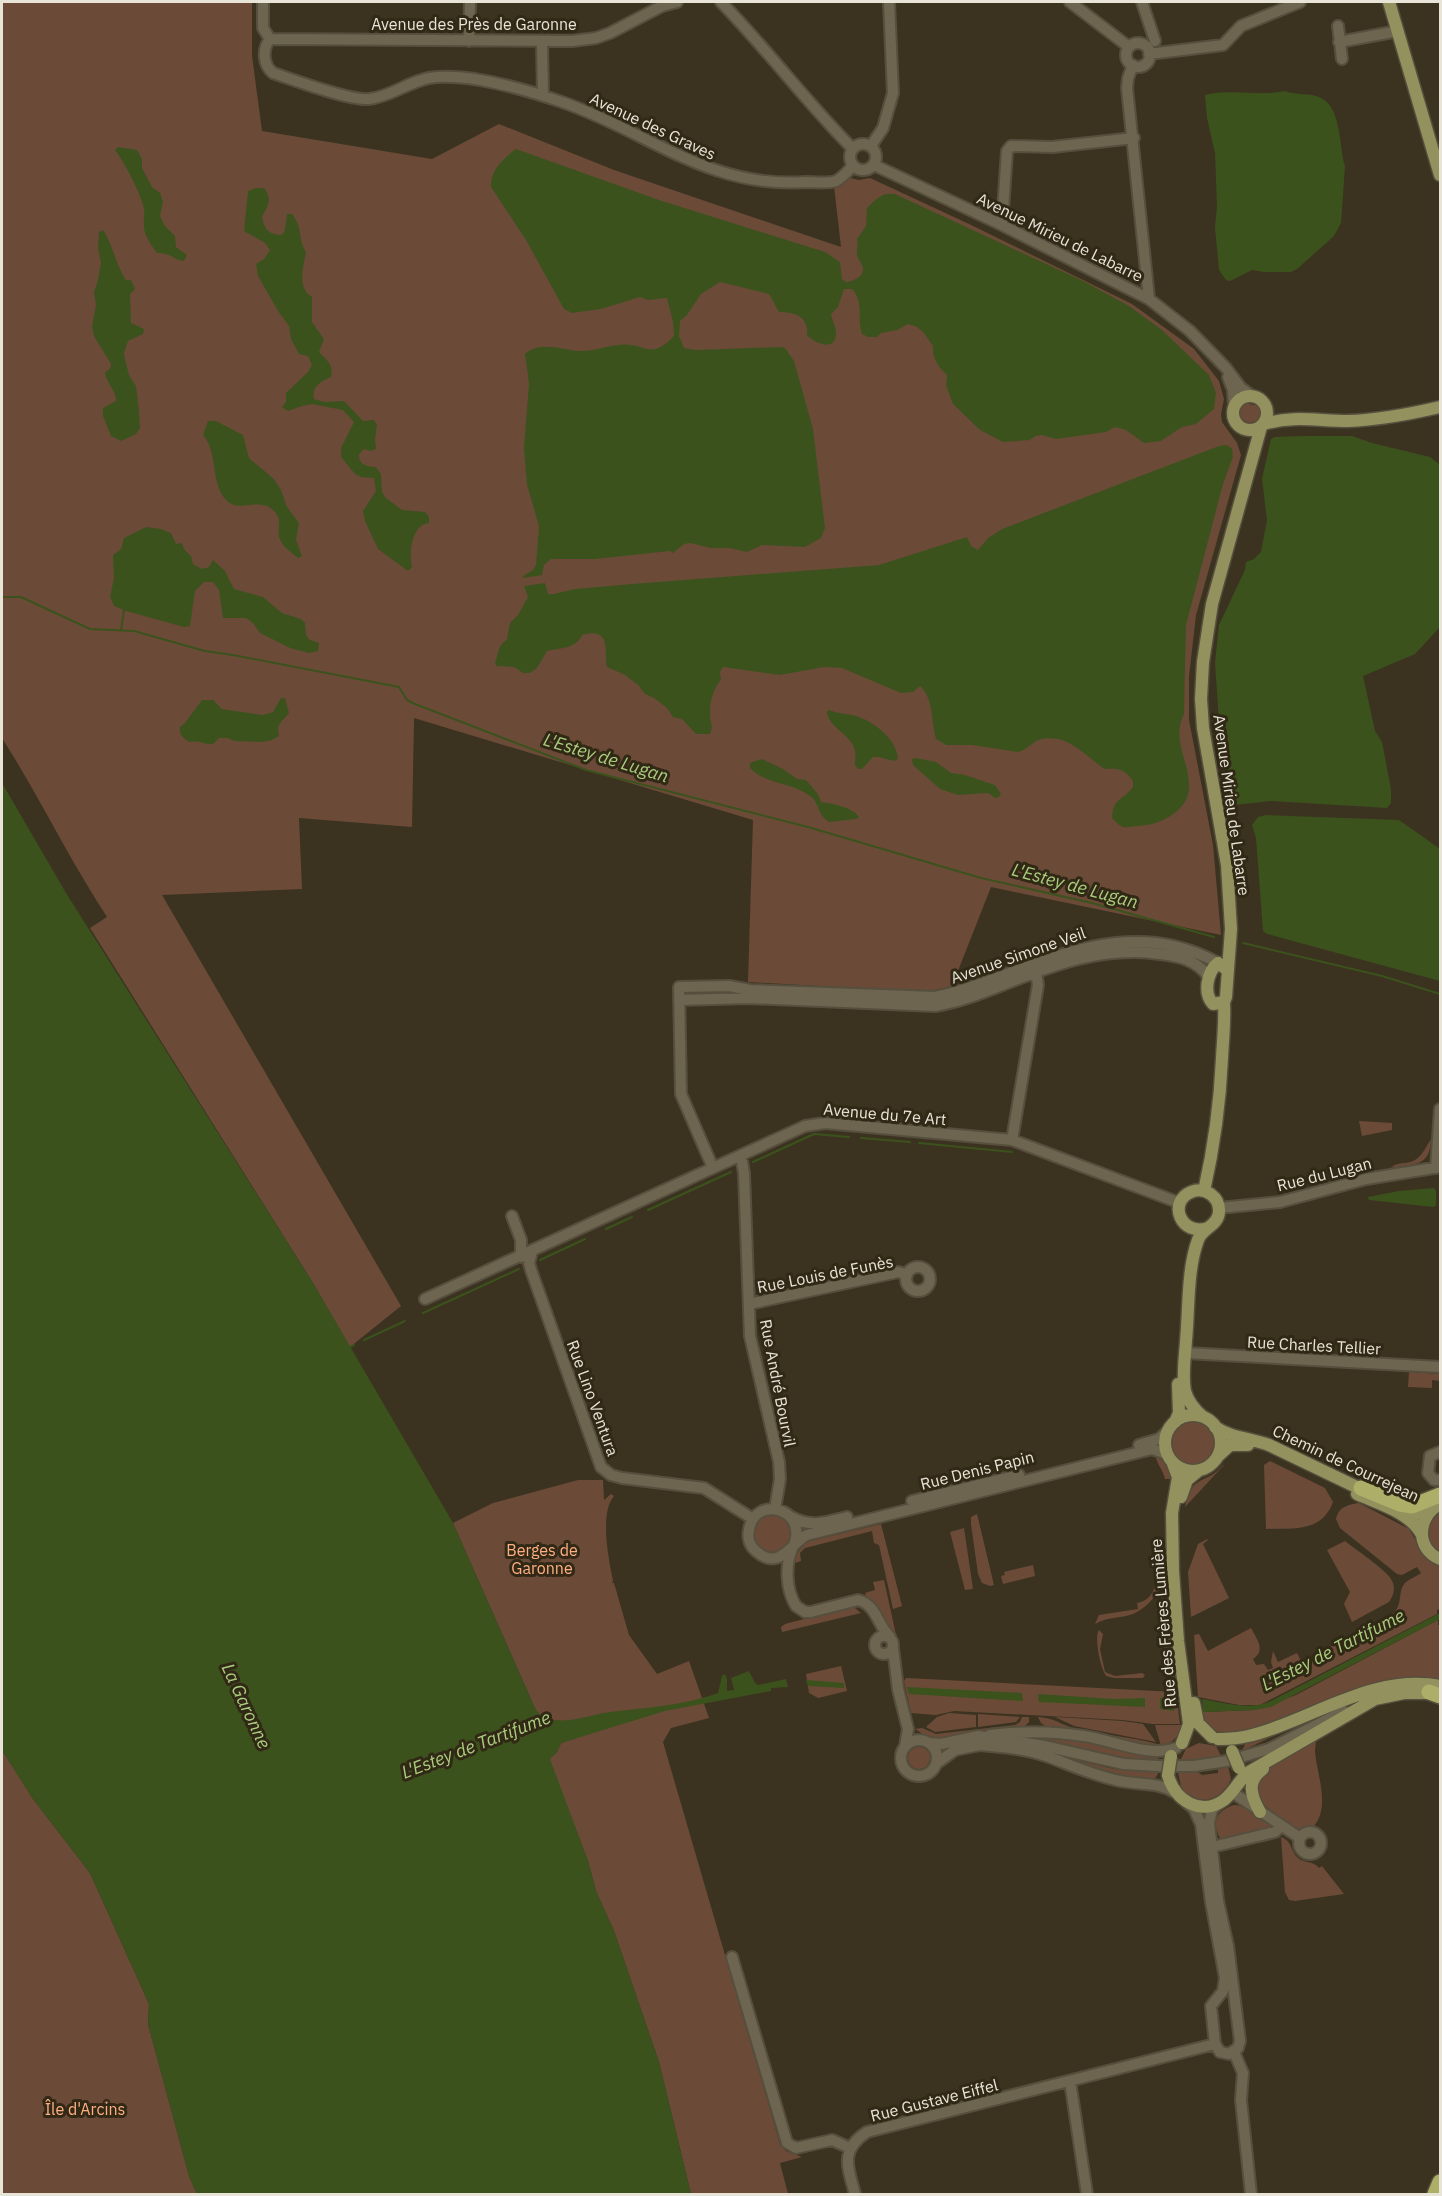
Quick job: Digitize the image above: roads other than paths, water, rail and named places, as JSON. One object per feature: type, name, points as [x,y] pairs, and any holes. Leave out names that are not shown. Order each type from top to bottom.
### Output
[{"type":"highway","points":[[1361,1488],[1400,1504],[1412,1506],[1440,1495]]},
{"type":"highway","points":[[1435,2194],[1440,2181]]},
{"type":"main road","points":[[1389,2],[1435,138],[1440,175]]},
{"type":"main road","points":[[1252,455],[1249,440],[1233,417],[1234,406],[1241,398],[1252,396],[1259,398],[1275,412],[1293,418]]},
{"type":"main road","points":[[1262,425],[1267,417],[1266,406]]},
{"type":"main road","points":[[1240,427],[1248,430],[1293,418],[1375,419],[1440,407]]},
{"type":"main road","name":"Avenue Mirieu de Labarre","points":[[1204,1191],[1214,1146],[1220,1099],[1224,1029],[1218,1003],[1222,966],[1230,947],[1231,929],[1227,865],[1203,728],[1204,651],[1212,604],[1262,425]]},
{"type":"main road","name":"Avenue Mirieu de Labarre","points":[[1218,1003],[1208,995],[1208,976],[1222,966]]},
{"type":"main road","points":[[1204,1191],[1215,1197],[1219,1208],[1217,1220],[1198,1240],[1193,1261],[1185,1389],[1195,1410],[1215,1426],[1221,1441],[1218,1456],[1206,1468],[1198,1471],[1182,1469],[1170,1459],[1166,1438],[1179,1413],[1180,1341],[1190,1239],[1180,1215],[1180,1203],[1191,1192],[1204,1191]]},
{"type":"main road","points":[[1186,1225],[1197,1230],[1208,1228]]},
{"type":"main road","points":[[1172,1427],[1188,1416],[1203,1417]]},
{"type":"main road","name":"Chemin de Courrejean","points":[[1215,1426],[1226,1434],[1269,1445],[1409,1513],[1423,1514],[1436,1507]]},
{"type":"main road","name":"Chemin de Courrejean","points":[[1218,1456],[1227,1447],[1235,1444],[1245,1444],[1264,1450],[1409,1518],[1422,1534],[1429,1551],[1440,1559]]},
{"type":"main road","name":"Rue des Frères Lumière","points":[[1170,1459],[1178,1477],[1172,1513],[1173,1571],[1178,1641],[1189,1724],[1176,1749]]},
{"type":"main road","name":"Rue des Frères Lumière","points":[[1198,1471],[1185,1484],[1180,1504],[1181,1580],[1196,1717],[1202,1728],[1215,1738]]},
{"type":"main road","points":[[1422,1534],[1425,1518],[1436,1507]]},
{"type":"main road","points":[[1373,1695],[1249,1772],[1219,1803],[1203,1807],[1187,1803],[1174,1792],[1168,1775],[1176,1749],[1195,1737],[1227,1740],[1256,1734],[1321,1710],[1356,1694],[1438,1692]]},
{"type":"main road","points":[[1215,1738],[1232,1751],[1239,1768],[1234,1789]]},
{"type":"main road","points":[[1260,1812],[1251,1791],[1254,1778],[1261,1770],[1285,1756],[1300,1742]]},
{"type":"street","name":"Avenue des Graves","points":[[263,2],[263,28],[268,37],[265,45],[268,69],[273,73],[362,99],[381,97],[411,82],[443,77],[494,84],[543,96],[602,117],[691,162],[738,178],[797,183],[837,181],[854,166]]},
{"type":"street","points":[[469,41],[470,2]]},
{"type":"street","name":"Avenue des Près de Garonne","points":[[268,37],[469,41],[596,38],[624,27],[662,6],[677,2]]},
{"type":"street","points":[[721,2],[748,29],[825,121],[853,148]]},
{"type":"street","points":[[871,146],[883,128],[893,93],[889,2]]},
{"type":"street","points":[[1070,2],[1129,47]]},
{"type":"street","points":[[1142,2],[1155,41]]},
{"type":"street","points":[[1149,54],[1223,45],[1241,26],[1300,2]]},
{"type":"street","points":[[1338,26],[1342,59]]},
{"type":"street","points":[[1339,42],[1398,31]]},
{"type":"street","points":[[542,41],[543,96]]},
{"type":"street","points":[[1133,65],[1126,57],[1129,47],[1135,43],[1143,44],[1149,54]]},
{"type":"street","points":[[1133,65],[1144,64],[1149,54]]},
{"type":"street","points":[[1133,65],[1127,88],[1149,299]]},
{"type":"street","points":[[1002,225],[1007,151],[1011,146],[1052,147],[1134,138]]},
{"type":"street","points":[[864,144],[871,146],[876,153],[874,165],[863,170],[854,166],[850,156],[853,148],[864,144]]},
{"type":"street","name":"Avenue Mirieu de Labarre","points":[[874,165],[1002,225],[1149,299],[1190,332],[1218,359],[1241,388],[1252,396]]},
{"type":"street","name":"Avenue Mirieu de Labarre","points":[[1218,359],[1233,390],[1234,406]]},
{"type":"street","name":"Avenue Simone Veil","points":[[750,994],[729,986],[679,987],[679,1000],[750,994],[935,997],[1012,976],[1063,953],[1098,944],[1190,960],[1201,967],[1208,976]]},
{"type":"street","name":"Avenue Simone Veil","points":[[1012,976],[1036,973],[1116,947],[1167,945],[1200,954],[1222,966]]},
{"type":"street","points":[[1012,1140],[1038,985],[1036,973]]},
{"type":"street","points":[[679,1000],[681,1094],[713,1168]]},
{"type":"street","points":[[1438,1167],[1440,1109]]},
{"type":"street","name":"Avenue du 7e Art","points":[[425,1299],[805,1126],[825,1122],[1012,1140],[1180,1203]]},
{"type":"street","name":"Rue André Bourvil","points":[[741,1156],[744,1173],[750,1336],[780,1471],[775,1509]]},
{"type":"street","name":"Rue du Lugan","points":[[1219,1208],[1280,1202],[1366,1179],[1438,1167]]},
{"type":"street","points":[[512,1216],[521,1240],[521,1257]]},
{"type":"street","name":"Rue Lino Ventura","points":[[532,1252],[529,1263],[531,1270],[601,1467],[611,1475],[622,1478],[704,1488],[753,1519]]},
{"type":"street","name":"Rue Louis de Funès","points":[[749,1304],[898,1272],[907,1275]]},
{"type":"street","name":"Rue Charles Tellier","points":[[1186,1353],[1440,1367]]},
{"type":"street","name":"Rue Denis Papin","points":[[791,1517],[806,1524],[823,1523],[1146,1443],[1159,1439],[1172,1427]]},
{"type":"street","name":"Rue Denis Papin","points":[[793,1547],[807,1535],[1152,1449],[1170,1459]]},
{"type":"street","points":[[1440,1452],[1430,1456],[1428,1473],[1434,1480],[1440,1480]]},
{"type":"street","points":[[788,1579],[773,1561],[754,1549],[750,1542],[749,1527],[753,1519],[762,1511],[775,1509],[787,1513],[797,1530],[788,1561],[788,1579],[794,1604],[800,1610],[811,1612],[858,1600],[870,1605],[891,1643],[898,1689],[908,1729],[902,1763],[911,1773],[926,1774],[934,1768],[936,1752],[927,1742],[908,1729]]},
{"type":"street","points":[[766,1557],[780,1557],[793,1547]]},
{"type":"street","points":[[844,1604],[861,1606],[867,1612],[876,1640],[875,1647],[887,1660],[893,1681],[898,1689]]},
{"type":"street","points":[[876,1640],[884,1635],[891,1643]]},
{"type":"street","points":[[881,1654],[887,1654],[891,1643]]},
{"type":"street","points":[[905,1747],[914,1741],[941,1744],[979,1740],[1045,1746],[1124,1764],[1158,1766],[1210,1764],[1257,1751],[1264,1744],[1373,1695]]},
{"type":"street","points":[[936,1762],[955,1750],[979,1740],[1009,1732],[1056,1733],[1103,1739],[1152,1752],[1176,1749]]},
{"type":"street","points":[[979,1740],[1038,1754],[1123,1782],[1167,1787],[1174,1792]]},
{"type":"street","points":[[1234,1789],[1260,1812],[1300,1838]]},
{"type":"street","points":[[1187,1803],[1194,1809],[1200,1824],[1211,1902],[1226,1982],[1223,1991],[1213,2001],[1210,2010],[1215,2044],[1220,2052],[1229,2054],[1234,2052],[1240,2041],[1228,1946],[1218,1901],[1209,1818],[1212,1810],[1219,1803]]},
{"type":"street","points":[[1212,1846],[1275,1832],[1281,1826]]},
{"type":"street","points":[[732,1957],[787,2143],[796,2148],[837,2141],[850,2148],[847,2163],[855,2194]]},
{"type":"street","points":[[1217,1999],[1228,1998],[1234,2004]]},
{"type":"street","name":"Rue Gustave Eiffel","points":[[850,2148],[858,2138],[877,2129],[1215,2044]]},
{"type":"street","points":[[1234,2052],[1243,2073],[1241,2100],[1251,2194]]},
{"type":"street","points":[[1070,2081],[1087,2194]]},
{"type":"water","points":[[1285,91],[1317,96],[1328,103],[1333,110],[1339,129],[1345,166],[1341,223],[1334,236],[1291,272],[1252,270],[1230,281],[1226,280],[1219,270],[1215,227],[1217,206],[1215,153],[1207,118],[1205,95],[1225,92],[1275,93]]},
{"type":"water","points":[[118,147],[137,150],[142,159],[142,168],[152,187],[160,193],[163,202],[160,216],[165,226],[175,236],[176,247],[187,255],[184,261],[157,253],[149,241],[144,228],[142,203],[132,179],[115,150]]},
{"type":"water","points":[[516,149],[659,200],[825,252],[840,262],[842,279],[846,282],[858,278],[863,271],[857,256],[857,239],[866,226],[867,208],[883,195],[895,194],[1083,281],[1129,306],[1162,330],[1209,375],[1216,393],[1214,409],[1196,424],[1182,427],[1161,441],[1144,443],[1126,430],[1115,427],[1106,432],[1056,439],[1042,435],[1030,440],[1003,442],[980,430],[953,404],[946,385],[947,375],[936,362],[933,346],[917,327],[908,324],[897,330],[881,333],[877,337],[862,334],[858,299],[852,289],[844,289],[838,307],[831,314],[836,331],[835,339],[829,345],[814,341],[807,335],[806,324],[800,317],[779,312],[769,294],[720,282],[701,294],[687,315],[680,321],[679,336],[684,348],[696,350],[785,348],[794,361],[813,429],[825,528],[821,538],[805,547],[762,545],[747,552],[690,543],[684,544],[673,553],[670,551],[595,559],[551,559],[544,565],[542,575],[523,578],[536,565],[539,526],[527,485],[524,448],[529,383],[525,354],[544,347],[585,351],[625,344],[652,349],[663,346],[674,336],[667,298],[648,300],[640,297],[601,309],[572,313],[564,309],[526,240],[491,187],[495,170]]},
{"type":"water","points":[[264,188],[269,199],[262,217],[266,228],[273,234],[282,235],[287,214],[292,214],[298,225],[306,252],[303,270],[304,288],[312,297],[312,322],[324,339],[319,352],[332,369],[331,377],[315,388],[314,399],[325,402],[344,401],[363,421],[374,420],[377,425],[376,449],[371,451],[364,449],[359,454],[360,461],[366,466],[376,467],[381,474],[382,492],[386,498],[402,510],[425,512],[429,517],[429,523],[423,525],[415,534],[411,547],[412,567],[408,571],[378,549],[365,521],[363,511],[376,491],[374,478],[355,474],[341,457],[341,448],[354,422],[343,410],[312,404],[288,411],[282,407],[286,402],[286,393],[308,372],[312,365],[308,356],[299,354],[291,339],[289,326],[258,276],[256,264],[264,259],[270,250],[265,243],[244,231],[248,191]]},
{"type":"water","points":[[103,230],[122,274],[126,280],[131,280],[135,289],[130,294],[131,323],[144,329],[143,334],[128,341],[124,353],[129,375],[136,386],[140,428],[136,434],[121,441],[111,436],[103,416],[103,408],[116,401],[116,398],[105,372],[110,369],[111,364],[94,336],[92,326],[96,305],[94,292],[101,263],[98,248],[99,232]]},
{"type":"water","points":[[208,421],[216,421],[243,435],[249,458],[274,479],[287,507],[299,523],[296,540],[302,556],[298,558],[282,544],[279,537],[279,521],[274,511],[262,505],[237,506],[231,504],[221,493],[211,449],[203,435]]},
{"type":"water","points":[[1352,436],[1430,457],[1440,465],[1440,627],[1415,654],[1363,676],[1375,731],[1382,742],[1391,789],[1391,803],[1387,808],[1271,801],[1234,805],[1223,777],[1215,663],[1219,625],[1245,570],[1246,562],[1254,559],[1261,552],[1267,520],[1262,479],[1271,439]]},
{"type":"water","points":[[1227,445],[1232,449],[1233,457],[1223,484],[1186,625],[1184,714],[1179,733],[1189,788],[1187,797],[1178,811],[1154,823],[1125,827],[1117,823],[1112,818],[1114,807],[1133,787],[1133,781],[1121,770],[1104,769],[1076,747],[1060,740],[1042,739],[1018,752],[972,745],[946,745],[936,739],[928,697],[920,686],[913,692],[901,693],[842,668],[824,667],[780,675],[723,667],[720,672],[721,680],[711,701],[712,728],[710,734],[696,734],[682,719],[673,717],[666,707],[645,694],[625,675],[607,667],[605,642],[598,634],[582,635],[572,645],[547,651],[537,668],[530,673],[523,673],[514,667],[496,666],[495,663],[500,646],[507,639],[510,623],[518,615],[528,597],[524,586],[545,583],[548,594],[554,594],[575,589],[879,565],[967,537],[971,546],[978,550],[988,538],[1002,529],[1219,446]]},
{"type":"water","points":[[146,527],[171,533],[176,544],[182,543],[191,556],[193,564],[202,569],[209,567],[213,560],[225,571],[234,589],[263,597],[282,613],[301,619],[305,623],[306,635],[310,640],[319,643],[318,651],[309,653],[290,648],[260,633],[246,618],[223,618],[219,590],[213,582],[204,582],[195,591],[190,626],[184,627],[114,606],[110,597],[114,578],[113,555],[121,549],[124,538]]},
{"type":"water","points":[[281,698],[285,698],[289,713],[279,725],[279,736],[272,740],[234,741],[219,738],[210,744],[189,742],[181,734],[180,727],[202,700],[213,700],[222,709],[263,715],[273,712]]},
{"type":"water","points":[[829,710],[859,717],[875,725],[893,744],[898,759],[894,761],[873,757],[862,769],[858,769],[855,765],[853,745],[832,723],[827,712]]},
{"type":"water","points":[[762,759],[797,779],[806,780],[818,794],[821,802],[847,808],[859,817],[829,822],[810,796],[803,791],[756,774],[750,768],[750,763]]},
{"type":"water","points":[[912,759],[936,762],[951,773],[995,785],[1001,794],[995,798],[988,793],[958,795],[940,789],[913,765]]},
{"type":"water","points":[[2,783],[66,893],[313,1283],[453,1523],[538,1712],[554,1720],[570,1720],[610,1712],[665,1706],[718,1693],[722,1676],[725,1674],[727,1691],[734,1690],[731,1678],[749,1671],[758,1685],[786,1679],[788,1687],[771,1688],[771,1691],[665,1711],[561,1743],[557,1752],[550,1759],[588,1861],[596,1891],[614,1931],[659,2062],[691,2194],[197,2194],[189,2176],[148,2024],[149,2004],[90,1873],[33,1799],[2,1750]]},
{"type":"water","points":[[1266,815],[1399,820],[1440,849],[1440,981],[1263,931],[1256,838],[1252,825],[1258,817]]},
{"type":"water","points":[[1434,1188],[1436,1205],[1434,1207],[1369,1200],[1368,1197],[1399,1191]]},
{"type":"water","points":[[1440,1613],[1440,1619],[1271,1707],[1255,1710],[1203,1712],[1202,1699],[1244,1706],[1269,1702]]},
{"type":"water","points":[[806,1680],[844,1683],[844,1688],[808,1686]]},
{"type":"water","points":[[907,1687],[1022,1693],[1023,1701],[909,1694]]},
{"type":"water","points":[[1038,1694],[1115,1699],[1145,1698],[1145,1707],[1039,1702]]},
{"type":"water","points":[[1160,1698],[1173,1698],[1174,1711],[1160,1709]]},
{"type":"waterway","name":"L'Estey de Lugan","points":[[2,597],[21,597],[90,629],[134,631],[205,651],[399,687],[407,700],[415,704],[586,770],[808,827],[981,878],[1092,903],[1214,937]]},
{"type":"waterway","points":[[121,630],[124,610]]},
{"type":"waterway","name":"L'Estey de Lugan","points":[[1243,943],[1382,976],[1440,994]]},
{"type":"waterway","points":[[753,1162],[814,1134],[849,1137]]},
{"type":"waterway","points":[[861,1138],[910,1142]]},
{"type":"waterway","points":[[919,1143],[1012,1152]]},
{"type":"waterway","points":[[648,1210],[731,1172]]},
{"type":"waterway","points":[[606,1229],[632,1217]]},
{"type":"waterway","points":[[540,1260],[585,1239]]},
{"type":"waterway","points":[[423,1313],[519,1269]]},
{"type":"waterway","points":[[364,1340],[405,1321]]},
{"type":"waterway","points":[[350,1347],[354,1345]]},
{"type":"park label","name":"Berges de Garonne","points":[[542,1559]]},
{"type":"park label","name":"Île d'Arcins","points":[[85,2109]]},
{"type":"water label","name":"L'Estey de Tartifume","points":[[1333,1650]]},
{"type":"water label","name":"La Garonne","points":[[246,1706]]},
{"type":"water label","name":"L'Estey de Tartifume","points":[[476,1745]]}]
